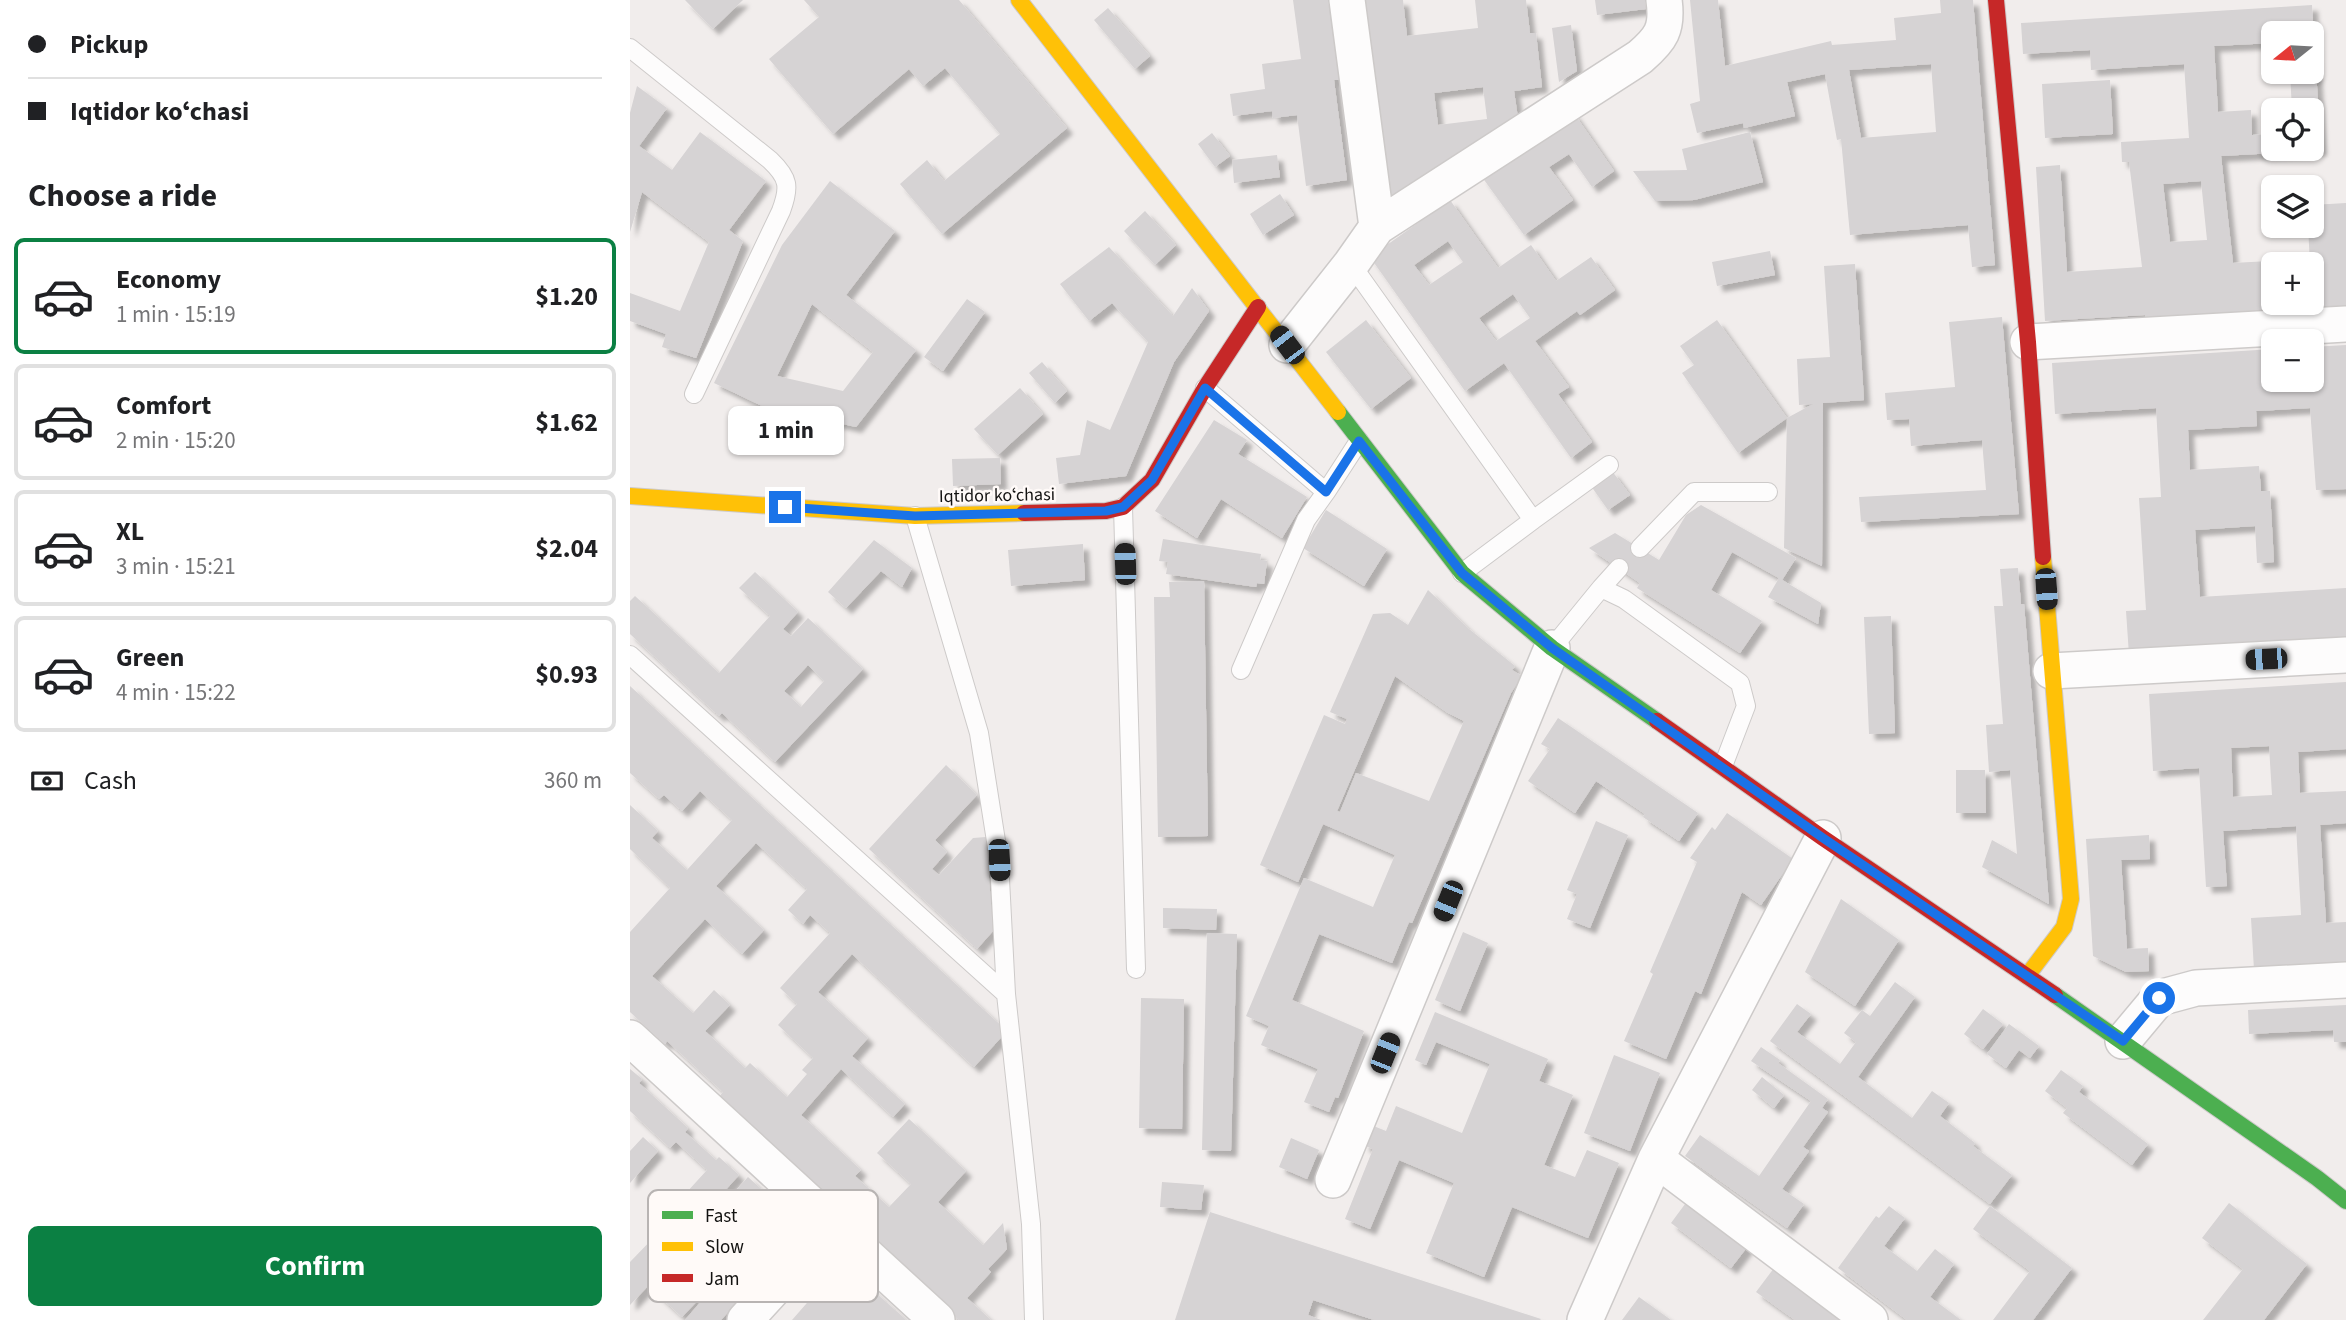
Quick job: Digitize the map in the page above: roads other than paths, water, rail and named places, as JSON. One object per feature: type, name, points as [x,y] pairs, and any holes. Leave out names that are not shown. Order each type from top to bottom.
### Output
[{"type":"street","points":[[1019,0],[1462,573],[1552,648],[1823,838],[2123,1041],[2346,1201]]},
{"type":"street","points":[[1347,0],[1377,227]]},
{"type":"street","points":[[1287,345],[1377,227],[1640,57],[1659,40],[1666,15],[1664,0]]},
{"type":"street","points":[[2012,0],[1997,0],[2028,342],[2051,671],[2071,899],[2064,927],[2027,976]]},
{"type":"street","points":[[1123,507],[1152,480],[1205,388],[1258,307]]},
{"type":"street","points":[[2028,342],[2346,324]]},
{"type":"street","name":"Iqtidor koʻchasi","points":[[630,496],[915,516],[1106,511],[1123,507]]},
{"type":"street","points":[[1334,1180],[1552,648]]},
{"type":"street","points":[[2051,671],[2346,655]]},
{"type":"street","points":[[1586,1320],[1656,1160],[1823,838]]},
{"type":"street","points":[[2123,1041],[2159,998],[2196,988],[2346,980]]},
{"type":"street","points":[[630,1038],[794,1190]]},
{"type":"street","points":[[1656,1160],[1870,1320]]},
{"type":"street","points":[[878,1267],[937,1320]]},
{"type":"street","points":[[746,1320],[762,1302]]},
{"type":"lane","points":[[630,48],[770,160],[786,180],[788,193],[781,211],[694,394]]},
{"type":"lane","points":[[1351,264],[1533,520]]},
{"type":"lane","points":[[1205,388],[1326,492]]},
{"type":"lane","points":[[1241,670],[1306,520],[1359,441]]},
{"type":"lane","points":[[1462,573],[1609,465]]},
{"type":"lane","points":[[1640,548],[1694,492],[1768,492]]},
{"type":"lane","points":[[1123,507],[1136,969]]},
{"type":"lane","points":[[915,516],[979,733],[999,860],[1006,994],[1031,1224],[1034,1320]]},
{"type":"lane","points":[[1552,648],[1619,568]]},
{"type":"lane","points":[[1601,588],[1624,598],[1740,683],[1746,706],[1723,766]]},
{"type":"lane","points":[[630,656],[1006,994]]}]
